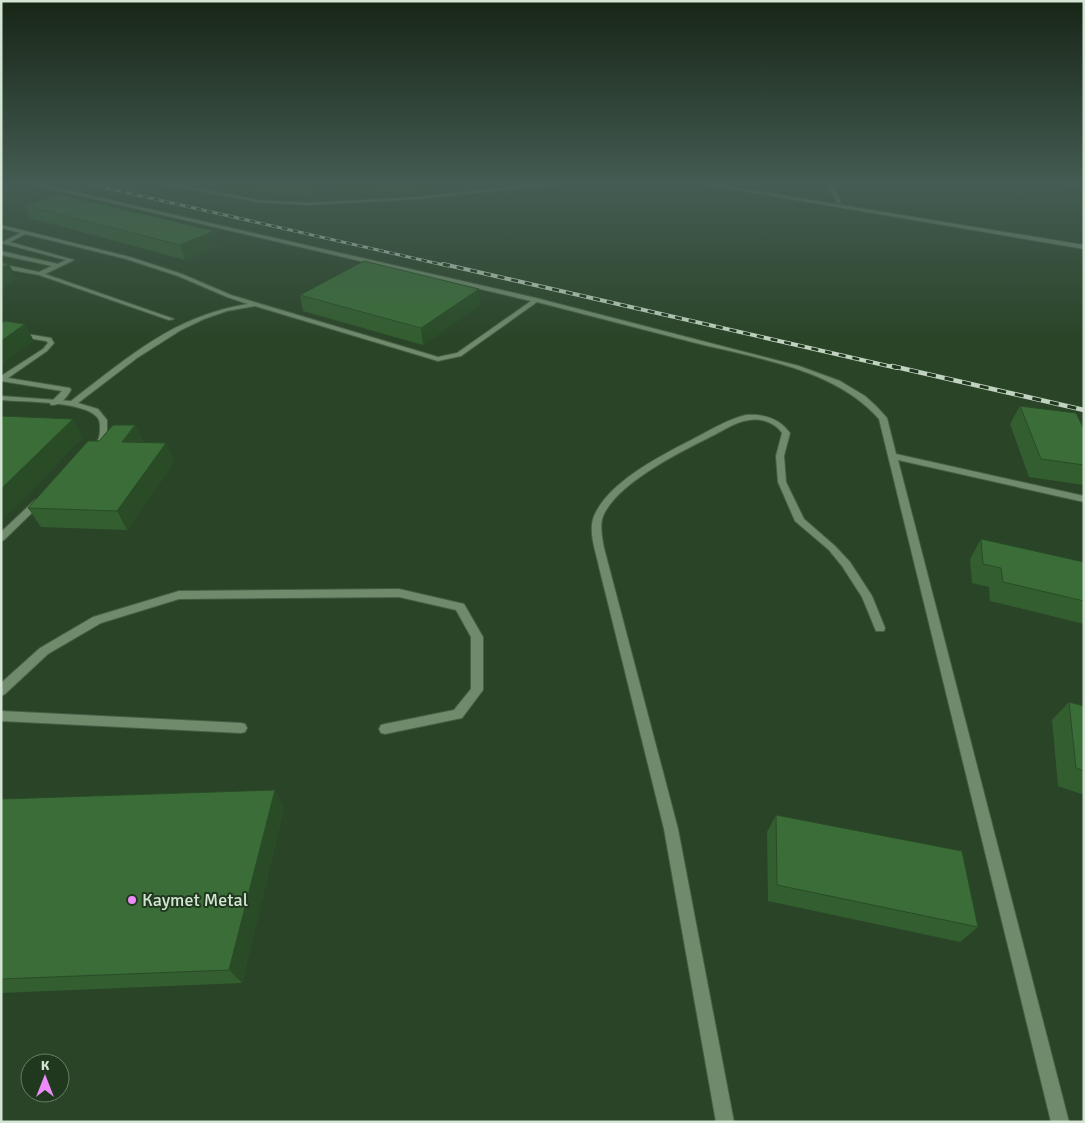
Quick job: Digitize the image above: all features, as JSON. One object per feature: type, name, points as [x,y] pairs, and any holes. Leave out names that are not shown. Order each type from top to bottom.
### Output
[{"type":"street","points":[[3,243],[17,236]]},
{"type":"street","points":[[43,236],[128,258],[258,304],[443,359],[459,355],[536,300]]},
{"type":"street","points":[[259,236],[536,300],[782,363],[828,380],[860,396],[877,410],[884,418],[1060,1122]]},
{"type":"street","points":[[1020,236],[1084,247]]},
{"type":"street","points":[[1050,236],[1084,242]]},
{"type":"street","points":[[3,243],[71,260],[40,274]]},
{"type":"street","points":[[1,253],[59,266]]},
{"type":"street","points":[[1,266],[40,274],[171,319]]},
{"type":"street","points":[[72,404],[184,323],[213,312],[258,304]]},
{"type":"street","points":[[1,338],[15,334],[49,339],[51,343],[45,350],[1,379]]},
{"type":"street","points":[[1,379],[66,390],[64,396],[54,402]]},
{"type":"street","points":[[1,398],[72,404],[93,409],[103,419],[103,440],[90,453]]},
{"type":"street","points":[[725,1122],[671,829],[604,567],[597,531],[599,516],[612,496],[665,458],[740,419],[752,417],[772,420],[782,426],[786,433],[780,456],[782,482],[800,521],[832,548],[846,564],[867,596],[880,628]]},
{"type":"street","points":[[893,456],[1084,499]]},
{"type":"street","points":[[1,538],[42,499]]},
{"type":"street","points":[[1,692],[44,650],[97,620],[179,595],[399,592],[460,607],[477,637],[477,690],[458,714],[386,729]]},
{"type":"street","points":[[1,716],[241,728]]},
{"type":"building","points":[[146,236],[201,236],[180,245]]},
{"type":"building","points":[[364,261],[479,289],[421,328],[300,295]]},
{"type":"building","points":[[1,262],[9,264],[1,268]]},
{"type":"building","points":[[5,321],[25,324],[1,341],[1,323]]},
{"type":"building","points":[[1020,406],[1076,413],[1084,429],[1084,465],[1041,459]]},
{"type":"building","points":[[1,416],[73,419],[1,489]]},
{"type":"building","points":[[113,425],[135,425],[122,442],[166,443],[117,511],[28,508],[88,441],[99,441]]},
{"type":"building","points":[[981,539],[1084,562],[1084,601],[1003,582],[1001,568],[983,564]]},
{"type":"building","points":[[1069,702],[1084,706],[1084,771],[1076,768]]},
{"type":"building","name":"Kaymet Metal","points":[[275,790],[229,970],[1,979],[1,799]]},
{"type":"building","points":[[776,815],[962,851],[978,927],[777,885]]},
{"type":"railway","points":[[318,236],[448,266]]},
{"type":"railway","points":[[443,264],[897,368]]},
{"type":"railway","points":[[892,366],[1084,410]]},
{"type":"place","name":"Kaymet Metal","points":[[132,900]]}]
